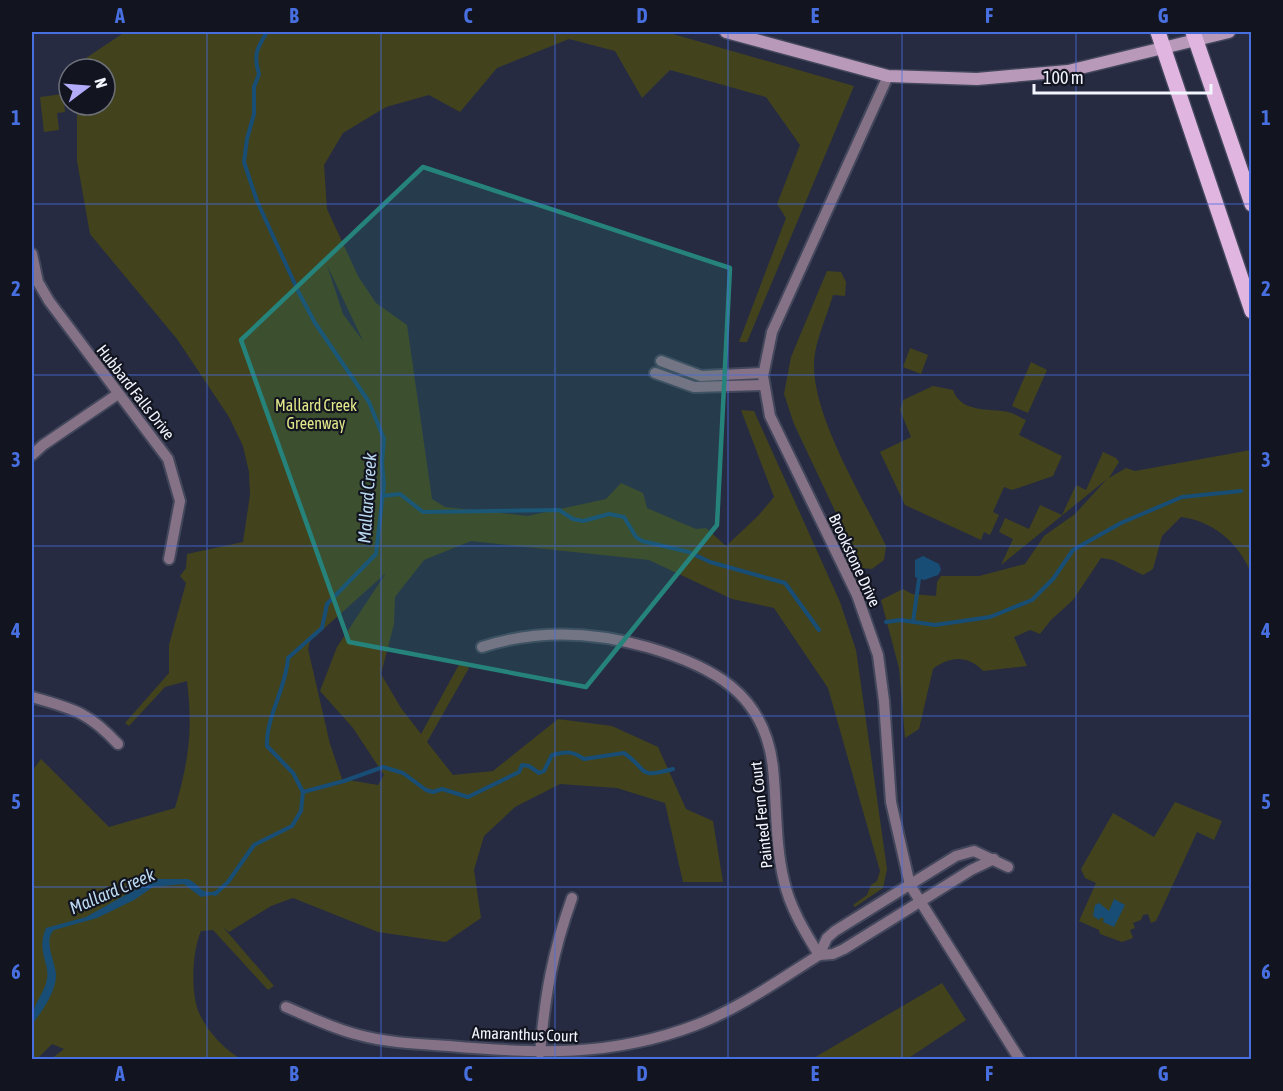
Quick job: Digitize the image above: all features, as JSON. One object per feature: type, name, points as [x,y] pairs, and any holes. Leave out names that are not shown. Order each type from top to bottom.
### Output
[{"type":"main road","points":[[726,32],[888,76],[977,79],[1008,78],[1089,67],[1163,48],[1195,36],[1229,32]]},
{"type":"main road","points":[[1158,32],[1251,311]]},
{"type":"main road","points":[[1195,36],[1251,204]]},
{"type":"street","name":"Brookstone Drive","points":[[888,76],[772,332],[763,373],[764,385],[770,416],[777,433],[857,595],[869,626],[881,674],[892,810],[910,885],[1020,1059]]},
{"type":"street","name":"Hubbard Falls Drive","points":[[32,254],[34,276],[49,301],[168,459],[180,501],[169,559]]},
{"type":"street","points":[[661,361],[701,376],[763,373]]},
{"type":"street","points":[[655,373],[694,387],[764,385]]},
{"type":"street","points":[[32,455],[118,394]]},
{"type":"street","name":"Painted Fern Court","points":[[482,647],[513,638],[548,633],[616,638],[687,659],[720,676],[735,689],[757,718],[770,750],[784,883],[800,923],[819,955]]},
{"type":"street","points":[[32,697],[78,710],[98,722],[118,744]]},
{"type":"street","name":"Amaranthus Court","points":[[819,955],[827,938],[836,931],[965,852],[974,850],[1008,867]]},
{"type":"street","name":"Amaranthus Court","points":[[286,1007],[341,1030],[385,1041],[540,1053],[598,1050],[668,1035],[698,1024],[741,1003],[819,955],[833,954],[844,949],[982,863],[994,859]]},
{"type":"street","points":[[540,1053],[549,971],[572,898]]},
{"type":"highlighted area","points":[[423,167],[730,268],[717,525],[586,687],[349,642],[241,340]]},
{"type":"green space","name":"Mallard Creek Greenway","points":[[125,32],[666,32],[854,86],[747,342],[739,342],[786,218],[777,204],[800,145],[766,97],[670,70],[642,98],[615,51],[569,39],[497,68],[460,112],[429,95],[386,107],[343,133],[324,165],[327,209],[358,276],[376,303],[407,325],[432,499],[445,507],[528,516],[606,499],[621,483],[643,493],[647,508],[696,529],[706,528],[726,546],[758,516],[774,497],[741,410],[754,411],[840,602],[856,650],[887,869],[883,888],[855,907],[853,905],[867,895],[871,885],[877,881],[880,871],[828,688],[774,608],[732,599],[649,560],[471,541],[424,560],[395,597],[394,624],[381,674],[401,708],[421,734],[461,661],[469,668],[427,742],[453,775],[493,771],[558,719],[612,726],[658,747],[686,809],[713,821],[723,882],[683,882],[665,803],[617,788],[560,784],[515,807],[484,836],[474,870],[481,918],[446,942],[378,932],[293,898],[271,906],[229,932],[223,927],[274,986],[268,990],[213,930],[201,931],[193,973],[197,1006],[212,1034],[223,1046],[241,1059],[51,1059],[64,1049],[52,1044],[37,1059],[32,1060],[32,771],[41,759],[109,827],[175,808],[184,775],[190,730],[187,681],[165,687],[129,726],[125,723],[169,673],[169,645],[186,583],[180,576],[186,568],[187,554],[243,542],[250,495],[249,472],[243,446],[229,417],[177,339],[90,234],[77,161],[77,117],[117,117],[117,57],[88,57]],"holes":[[[327,265],[363,341],[343,314]],[[386,573],[337,647],[320,691],[353,728],[384,775],[378,785],[342,779],[330,744],[308,649],[310,641]]]},
{"type":"green space","points":[[57,95],[59,130],[44,132],[40,97]]},
{"type":"green space","points":[[827,271],[841,272],[846,282],[845,296],[833,295],[822,328],[814,362],[816,383],[821,407],[830,431],[886,546],[884,560],[872,569],[862,568],[794,424],[784,394],[791,357]]},
{"type":"green space","points":[[910,348],[928,355],[921,374],[903,367]]},
{"type":"green space","points":[[1031,362],[1047,370],[1028,413],[1012,406]]},
{"type":"green space","points":[[933,386],[953,390],[957,398],[970,406],[1012,413],[1026,420],[1019,435],[1062,456],[1053,476],[1012,490],[1004,487],[993,512],[999,515],[990,535],[984,532],[981,540],[905,505],[880,452],[911,437],[900,410],[903,400]]},
{"type":"green space","points":[[1251,450],[1251,573],[1240,552],[1224,535],[1204,523],[1181,517],[1162,536],[1153,569],[1143,575],[1113,560],[1101,558],[1073,600],[1051,620],[1040,634],[1030,630],[1014,637],[1027,666],[983,671],[971,662],[959,659],[946,662],[933,669],[919,729],[905,738],[899,668],[881,600],[903,589],[912,594],[936,596],[937,582],[941,576],[979,576],[1025,564],[1044,536],[1075,514],[1107,479],[1001,565],[1013,539],[999,532],[1005,518],[1029,529],[1040,505],[1062,515],[1076,485],[1086,490],[1103,452],[1116,458],[1119,462],[1109,478],[1126,468],[1135,471]]},
{"type":"green space","points":[[1175,802],[1222,821],[1214,840],[1197,832],[1156,921],[1151,923],[1148,914],[1143,915],[1141,920],[1133,923],[1135,928],[1130,930],[1133,938],[1122,942],[1100,934],[1099,930],[1079,921],[1096,883],[1085,878],[1081,869],[1113,813],[1154,837]]},
{"type":"green space","points":[[942,983],[966,1020],[907,1059],[812,1059]]},
{"type":"water","points":[[923,556],[939,564],[941,570],[938,575],[924,580],[915,577],[915,560]]},
{"type":"water","points":[[154,879],[188,879],[204,891],[218,890],[219,894],[201,897],[184,884],[153,887],[134,900],[97,918],[54,930],[50,939],[50,951],[56,980],[48,1001],[32,1024],[36,1005],[47,979],[42,944],[46,928],[86,917]]},
{"type":"water","points":[[1114,899],[1125,905],[1114,927],[1103,922],[1104,919],[1101,917],[1099,920],[1093,916],[1095,905],[1099,903],[1109,911]]},
{"type":"waterway","name":"Mallard Creek","points":[[215,894],[228,882],[254,845],[292,826],[301,811],[303,792],[293,773],[267,746],[270,724],[284,681],[288,658],[322,628],[327,604],[376,554],[384,484],[382,463],[384,439],[369,402],[315,323],[299,293],[257,201],[244,162],[254,114],[254,87],[259,74],[256,62],[257,52],[267,32]]},
{"type":"waterway","points":[[886,622],[901,620],[935,625],[990,617],[1032,600],[1053,579],[1073,550],[1121,523],[1182,497],[1241,491]]},
{"type":"waterway","points":[[382,496],[400,494],[423,512],[559,510],[573,519],[583,521],[609,514],[624,517],[636,537],[642,541],[689,552],[710,562],[785,583],[819,630]]},
{"type":"waterway","points":[[913,622],[919,579]]},
{"type":"waterway","points":[[303,792],[383,767],[403,773],[426,790],[433,792],[442,789],[468,797],[519,772],[522,765],[529,766],[539,773],[544,771],[552,755],[565,752],[576,754],[584,759],[624,753],[644,772],[653,773],[673,769]]}]
